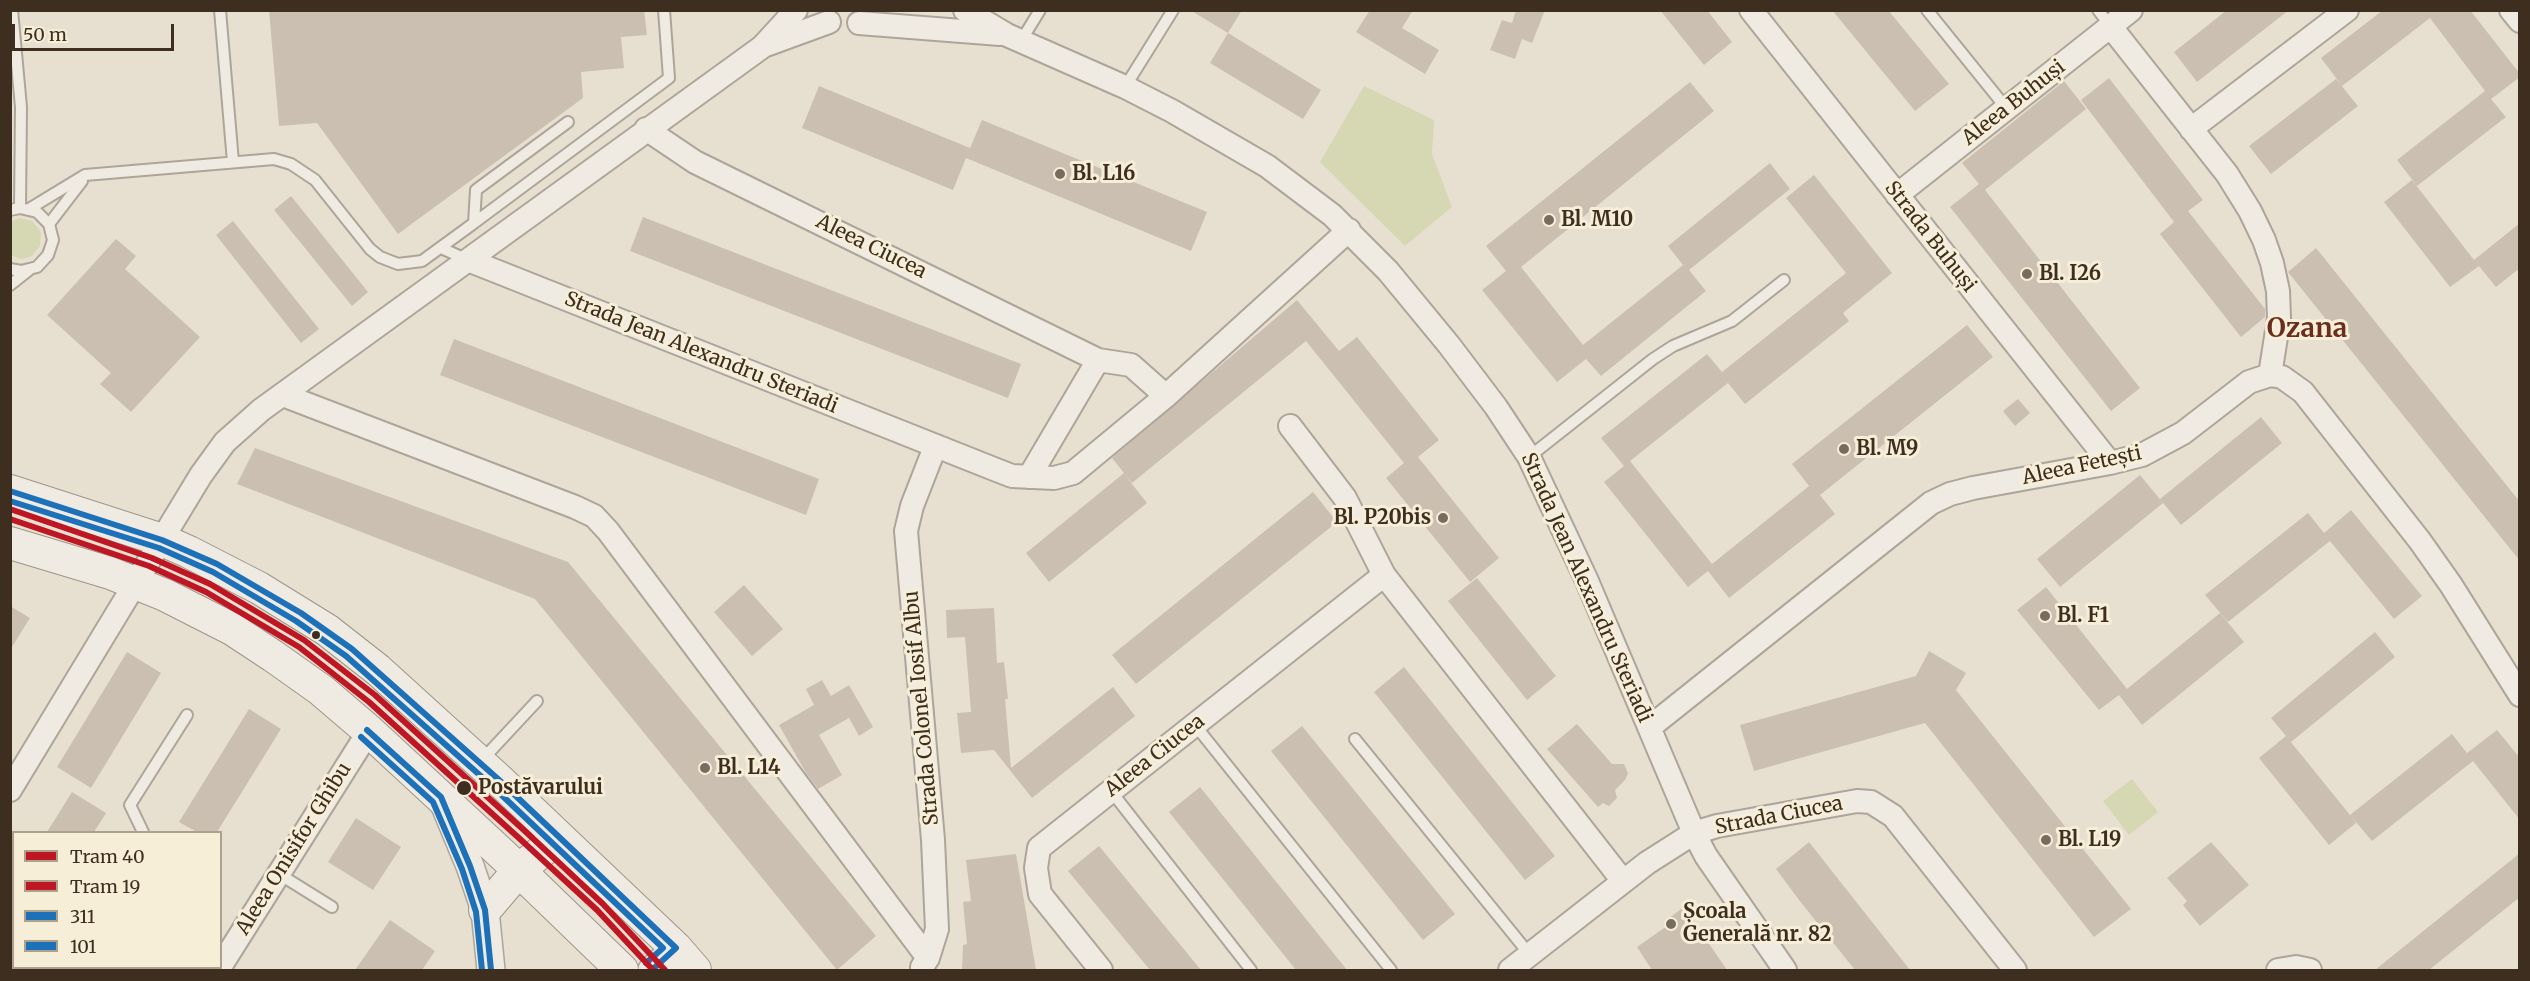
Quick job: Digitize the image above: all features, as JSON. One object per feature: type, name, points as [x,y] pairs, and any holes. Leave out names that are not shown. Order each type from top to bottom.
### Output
[{"type":"main road","points":[[10,491],[162,540],[217,564],[327,630],[378,670],[480,762],[686,959]]},
{"type":"main road","points":[[10,543],[137,583],[195,608],[232,629],[295,671],[369,731],[519,870],[622,970]]},
{"type":"main road","points":[[485,910],[519,870],[559,837]]},
{"type":"street","points":[[762,47],[796,10]]},
{"type":"street","name":"Strada Jean Alexandru Steriadi","points":[[965,10],[1014,38],[1125,87],[1228,142],[1267,166],[1309,196],[1349,230],[1388,271],[1449,345],[1496,407],[1529,457],[1587,581],[1694,833],[1706,856],[1785,970]]},
{"type":"street","name":"Strada Buhuși","points":[[1751,10],[2110,463]]},
{"type":"street","name":"Aleea Buhuși","points":[[1897,195],[2007,109],[2105,19],[2131,10]]},
{"type":"street","points":[[2191,129],[2347,10]]},
{"type":"street","points":[[2511,10],[2520,21]]},
{"type":"street","points":[[10,790],[216,453],[248,420],[762,47],[822,16]]},
{"type":"street","name":"Strada Jean Alexandru Steriadi","points":[[822,16],[839,25],[867,17],[1014,38]]},
{"type":"street","points":[[2105,19],[2227,174],[2250,211],[2272,263],[2278,291],[2279,318],[2270,375],[2282,377],[2303,392],[2421,541],[2520,695]]},
{"type":"street","name":"Aleea Ciucea","points":[[646,129],[695,162],[1098,360],[1131,365],[1166,396]]},
{"type":"street","points":[[935,447],[1012,476],[1053,478],[1073,473],[1166,396],[1349,230]]},
{"type":"street","name":"Strada Jean Alexandru Steriadi","points":[[468,260],[935,447]]},
{"type":"street","points":[[1029,477],[1098,360]]},
{"type":"street","name":"Aleea Fetești","points":[[1650,727],[1931,502],[1973,488],[2142,455],[2163,446],[2198,423],[2249,382],[2270,375]]},
{"type":"street","points":[[283,395],[594,516],[609,531],[924,964]]},
{"type":"street","points":[[1290,426],[1345,498],[1384,574],[1623,881]]},
{"type":"street","name":"Strada Colonel Iosif Albu","points":[[924,964],[937,929],[933,840],[906,531],[912,506],[935,447]]},
{"type":"street","name":"Aleea Ciucea","points":[[1101,970],[1040,894],[1036,868],[1039,848],[1384,574]]},
{"type":"street","name":"Aleea Onisifor Ghibu","points":[[222,965],[369,731]]},
{"type":"street","points":[[441,797],[471,866],[485,910],[491,970]]},
{"type":"street","name":"Strada Ciucea","points":[[1510,970],[1667,848],[1694,833],[1717,826],[1846,802],[1871,802],[1883,808],[1902,826],[2015,970]]},
{"type":"street","points":[[652,970],[686,959]]},
{"type":"street","points":[[2278,970],[2296,967],[2310,970]]},
{"type":"lane","points":[[12,10],[21,107],[20,209]]},
{"type":"lane","points":[[220,10],[233,162]]},
{"type":"lane","points":[[20,209],[86,176],[274,159],[291,164],[315,180],[370,249],[380,257],[398,264],[422,261],[669,78],[664,10]]},
{"type":"lane","points":[[1014,38],[1040,10]]},
{"type":"lane","points":[[1125,87],[1173,10]]},
{"type":"lane","points":[[1927,10],[2007,109]]},
{"type":"lane","points":[[474,223],[476,190],[568,122]]},
{"type":"lane","points":[[49,224],[86,176]]},
{"type":"lane","points":[[10,285],[44,262],[52,248],[52,231],[49,224],[37,212],[20,209]]},
{"type":"lane","points":[[441,248],[468,260]]},
{"type":"lane","points":[[10,269],[29,270]]},
{"type":"lane","points":[[1529,457],[1653,359],[1673,346],[1732,321],[1784,280]]},
{"type":"lane","points":[[63,496],[91,517]]},
{"type":"lane","points":[[480,762],[537,701]]},
{"type":"lane","points":[[143,831],[130,805],[187,715]]},
{"type":"lane","points":[[1195,725],[1391,970]]},
{"type":"lane","points":[[1355,739],[1530,955]]},
{"type":"lane","points":[[1111,791],[1251,970]]},
{"type":"lane","points":[[279,874],[332,907]]},
{"type":"green space","points":[[1364,86],[1434,120],[1432,154],[1452,207],[1405,246],[1320,162]]},
{"type":"green space","points":[[19,218],[32,221],[41,232],[40,246],[32,256],[20,259],[11,255],[11,222]]},
{"type":"green space","points":[[2132,779],[2158,812],[2129,835],[2103,801]]},
{"type":"building","points":[[269,10],[644,10],[647,35],[621,37],[624,68],[581,72],[583,98],[398,234],[317,123],[279,126]]},
{"type":"building","points":[[1190,10],[1242,10],[1228,33]]},
{"type":"building","points":[[1370,10],[1413,10],[1402,28],[1439,50],[1425,74],[1356,32]]},
{"type":"building","points":[[1516,10],[1545,10],[1532,43],[1522,39],[1515,59],[1490,50],[1502,20],[1512,23]]},
{"type":"building","points":[[1660,10],[1707,10],[1732,42],[1704,65]]},
{"type":"building","points":[[1832,10],[1888,10],[1949,84],[1915,111]]},
{"type":"building","points":[[2227,10],[2289,10],[2197,82],[2174,52]]},
{"type":"building","points":[[2383,10],[2470,10],[2520,74],[2520,77],[2491,99],[2506,117],[2417,186],[2397,160],[2485,91],[2430,18],[2342,86],[2321,58]]},
{"type":"building","points":[[1228,33],[1321,90],[1303,119],[1210,63]]},
{"type":"building","points":[[2109,78],[2203,200],[2188,211],[2265,309],[2265,317],[2241,337],[2160,234],[2174,222],[2081,100]]},
{"type":"building","points":[[2336,79],[2358,106],[2271,174],[2249,146]]},
{"type":"building","points":[[2064,81],[2086,109],[1985,190],[2140,388],[2111,411],[1950,207],[1979,184],[1962,163]]},
{"type":"building","name":"Bl. M10","points":[[1690,82],[1714,111],[1521,267],[1583,345],[1683,265],[1668,246],[1770,163],[1790,189],[1689,270],[1706,291],[1601,376],[1586,359],[1557,382],[1482,290],[1506,271],[1486,246]]},
{"type":"building","name":"Bl. L16","points":[[819,86],[970,148],[982,120],[1207,212],[1191,251],[966,158],[953,190],[802,128]]},
{"type":"building","name":"Bl. M9","points":[[1814,175],[1892,273],[1843,313],[1849,321],[1745,404],[1728,383],[1630,461],[1712,564],[1809,486],[1792,464],[1967,325],[1993,357],[1820,495],[1835,514],[1729,598],[1708,571],[1688,587],[1604,482],[1624,466],[1601,438],[1707,354],[1722,372],[1846,273],[1786,198]]},
{"type":"building","points":[[2412,180],[2474,260],[2520,223],[2520,268],[2496,287],[2479,266],[2450,287],[2384,202]]},
{"type":"building","points":[[291,196],[368,292],[352,306],[274,210]]},
{"type":"building","points":[[643,217],[1021,364],[1008,398],[630,251]]},
{"type":"building","points":[[233,221],[319,329],[301,343],[216,235]]},
{"type":"building","points":[[116,239],[136,256],[125,269],[200,337],[131,412],[100,384],[111,373],[47,315]]},
{"type":"building","points":[[2316,248],[2520,502],[2520,561],[2288,272]]},
{"type":"building","points":[[1297,300],[1339,351],[1357,337],[1439,440],[1418,457],[1499,558],[1470,582],[1386,478],[1404,463],[1306,341],[1132,483],[1125,475],[1147,503],[1049,582],[1026,553],[1124,473],[1112,458]]},
{"type":"building","points":[[454,339],[819,479],[806,515],[440,375]]},
{"type":"building","points":[[2018,399],[2030,413],[2015,426],[2003,411]]},
{"type":"building","points":[[2261,417],[2282,443],[2181,525],[2160,499]]},
{"type":"building","name":"Bl. L14","points":[[255,448],[568,562],[876,936],[837,970],[535,599],[237,484]]},
{"type":"building","points":[[2140,475],[2163,503],[2060,587],[2037,559]]},
{"type":"building","points":[[1313,492],[1337,522],[1136,684],[1112,655]]},
{"type":"building","points":[[2351,510],[2422,596],[2394,619],[2330,541],[2228,622],[2205,595],[2308,513],[2324,533]]},
{"type":"building","points":[[1477,578],[1556,676],[1527,700],[1448,601]]},
{"type":"building","points":[[744,585],[783,629],[752,656],[714,612]]},
{"type":"building","points":[[2046,587],[2127,689],[2220,613],[2244,642],[2142,725],[2119,695],[2099,710],[2017,610]]},
{"type":"building","points":[[10,606],[30,618],[10,650]]},
{"type":"building","points":[[994,608],[997,663],[1004,662],[1008,699],[1005,699],[1011,768],[1113,687],[1135,716],[1032,798],[994,750],[961,753],[957,713],[971,712],[965,637],[947,638],[946,610]]},
{"type":"building","points":[[2375,632],[2395,657],[2291,742],[2271,718]]},
{"type":"building","name":"Bl. L19","points":[[1929,651],[1966,673],[1956,690],[2131,909],[2094,937],[1925,723],[1754,771],[1740,725],[1916,676]]},
{"type":"building","points":[[127,652],[161,673],[91,788],[57,767]]},
{"type":"building","points":[[1404,667],[1555,856],[1525,880],[1374,692]]},
{"type":"building","points":[[822,680],[831,696],[849,685],[873,727],[859,736],[849,718],[819,735],[842,775],[818,789],[806,773],[779,725],[814,705],[806,689]]},
{"type":"building","points":[[249,709],[281,729],[218,831],[195,831],[179,822]]},
{"type":"building","points":[[1577,724],[1612,764],[1624,764],[1628,773],[1625,780],[1615,790],[1617,798],[1609,806],[1603,803],[1598,807],[1547,749]]},
{"type":"building","points":[[1302,726],[1455,914],[1423,940],[1271,751]]},
{"type":"building","points":[[2497,730],[2520,758],[2520,820],[2473,761],[2372,841],[2350,815],[2452,734],[2467,753]]},
{"type":"building","points":[[2286,736],[2356,823],[2329,845],[2259,758]]},
{"type":"building","points":[[1200,787],[1347,970],[1296,970],[1169,812]]},
{"type":"building","points":[[72,792],[106,813],[95,831],[48,831]]},
{"type":"building","points":[[356,818],[401,847],[373,890],[328,862]]},
{"type":"building","points":[[1809,842],[1910,970],[1855,970],[1799,900],[1776,869]]},
{"type":"building","points":[[2211,842],[2249,885],[2200,926],[2183,905],[2187,901],[2167,878]]},
{"type":"building","points":[[1099,846],[1201,970],[1150,970],[1068,871]]},
{"type":"building","points":[[2520,853],[2520,897],[2429,970],[2375,970]]},
{"type":"building","points":[[1016,854],[1036,970],[962,970],[963,945],[967,944],[963,902],[971,901],[966,860]]},
{"type":"building","points":[[1684,907],[1727,970],[1652,970],[1637,947],[1667,926],[1665,921]]},
{"type":"building","points":[[390,920],[435,951],[422,970],[355,970]]},
{"type":"tram line","name":"40","points":[[10,509],[152,558],[210,584],[304,640],[375,695],[526,832],[603,904],[665,970]]},
{"type":"tram line","name":"19","points":[[10,519],[149,566],[206,592],[299,647],[369,702],[520,839],[597,910],[653,970]]},
{"type":"transit line","name":"311","points":[[10,491],[162,540],[217,564],[301,613],[352,649],[498,779],[676,948],[652,970]]},
{"type":"transit line","name":"101","points":[[10,501],[159,548],[213,572],[296,621],[346,656],[492,786],[663,948],[646,963]]},
{"type":"transit line","name":"311","points":[[367,730],[441,797],[470,866],[485,910],[491,970]]},
{"type":"transit line","name":"101","points":[[361,737],[433,802],[462,869],[476,912],[482,970]]},
{"type":"place","name":"Bl. L16","points":[[1060,174]]},
{"type":"place","name":"Bl. M10","points":[[1549,220]]},
{"type":"place","name":"Bl. I26","points":[[2027,274]]},
{"type":"place","name":"Bl. M9","points":[[1844,449]]},
{"type":"place","name":"Bl. P20bis","points":[[1443,518]]},
{"type":"place","name":"Bl. F1","points":[[2045,616]]},
{"type":"place","name":"Bl. L14","points":[[705,768]]},
{"type":"place","name":"Postăvarului","points":[[464,788]]},
{"type":"place","name":"Bl. L19","points":[[2046,840]]},
{"type":"place","name":"Școala Generală nr. 82","points":[[1671,924]]},
{"type":"district","name":"Ozana","points":[[2307,330]]}]
